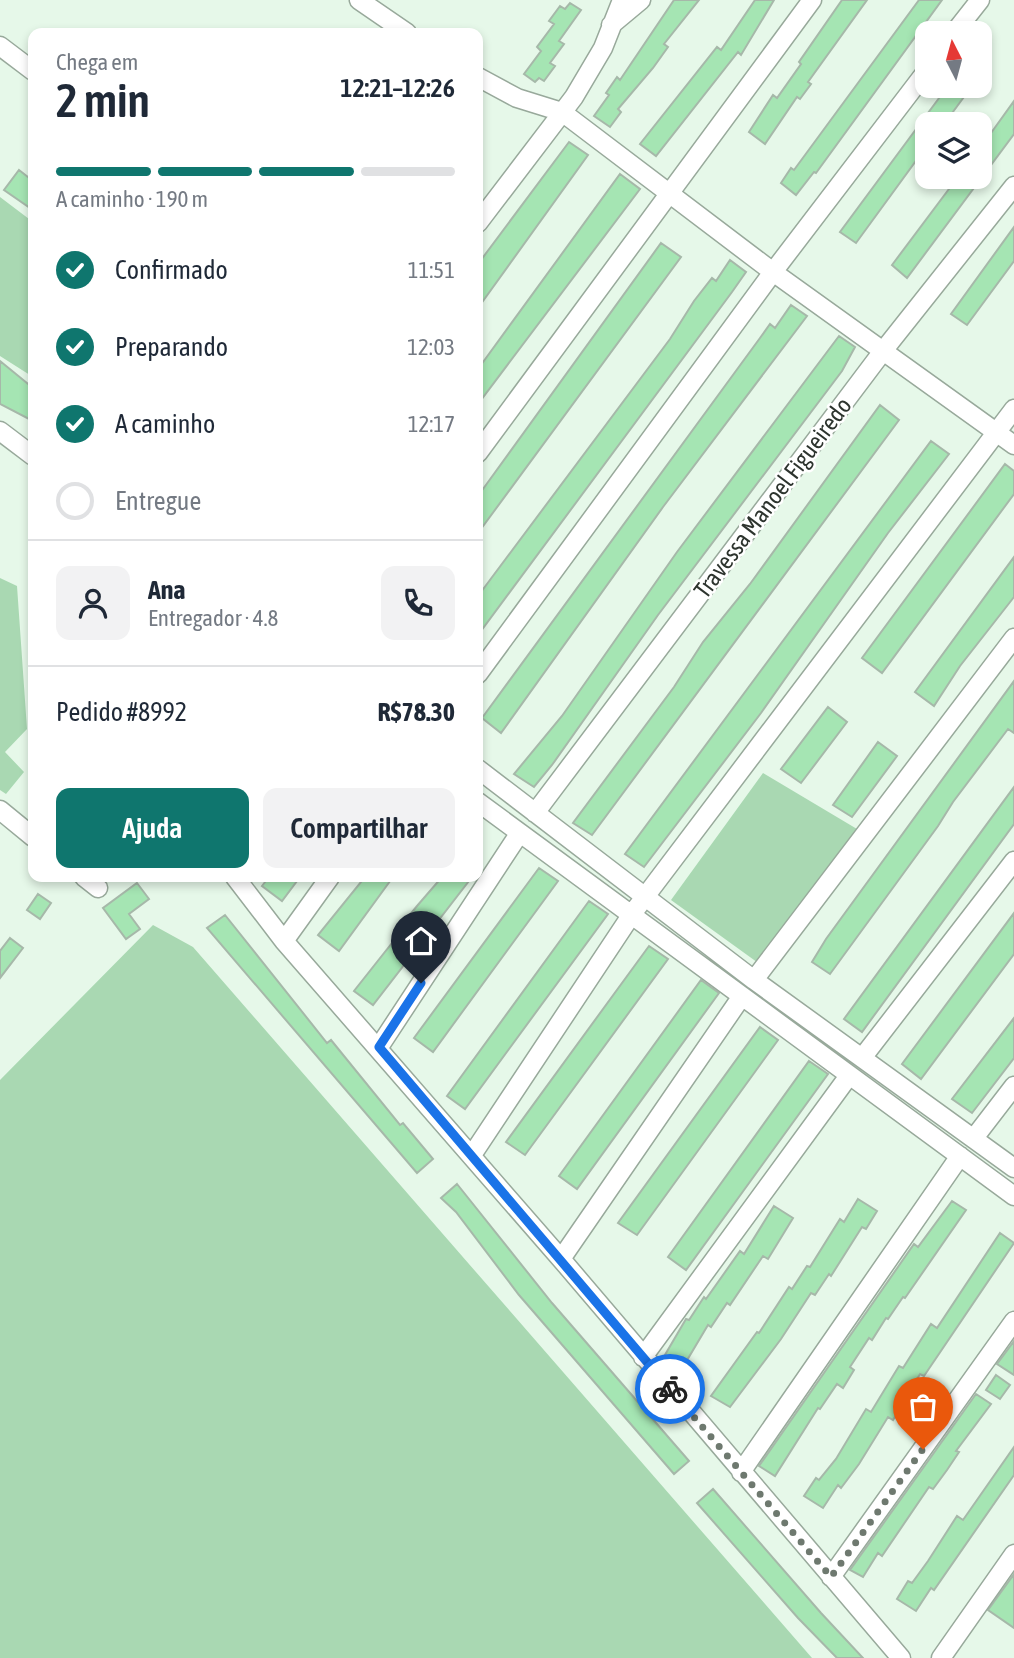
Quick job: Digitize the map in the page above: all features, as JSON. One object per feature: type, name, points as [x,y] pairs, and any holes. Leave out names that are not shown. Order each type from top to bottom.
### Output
[{"type":"street","points":[[359,0],[400,28]]},
{"type":"street","points":[[483,216],[562,112],[603,48],[622,0]]},
{"type":"street","points":[[611,25],[641,0]]},
{"type":"street","points":[[483,446],[812,0]]},
{"type":"street","points":[[963,21],[979,0]]},
{"type":"street","points":[[0,46],[28,67]]},
{"type":"street","points":[[483,80],[517,98],[562,112],[773,272],[1014,445]]},
{"type":"street","points":[[483,667],[773,272],[915,86]]},
{"type":"street","name":"Travessa Manoel Figueiredo","points":[[535,813],[883,351],[1014,186]]},
{"type":"street","points":[[472,1155],[632,914],[1014,409]]},
{"type":"street","points":[[0,431],[28,452]]},
{"type":"street","points":[[754,980],[1014,638]]},
{"type":"street","points":[[483,773],[754,980],[1014,1168]]},
{"type":"street","points":[[483,806],[848,1077],[1014,1196]]},
{"type":"street","points":[[0,810],[28,833]]},
{"type":"street","points":[[379,1047],[519,834]]},
{"type":"street","points":[[862,1058],[1014,861]]},
{"type":"street","points":[[239,882],[284,941],[472,1155],[901,1658]]},
{"type":"street","points":[[284,941],[326,882]]},
{"type":"street","points":[[561,1259],[742,996]]},
{"type":"street","points":[[643,1357],[848,1077]]},
{"type":"street","points":[[974,1138],[1014,1086]]},
{"type":"street","points":[[741,1472],[960,1156]]},
{"type":"street","points":[[831,1577],[1014,1321]]},
{"type":"street","points":[[941,1658],[1014,1555]]},
{"type":"green space","points":[[0,197],[28,218],[28,374],[0,356]]},
{"type":"green space","points":[[0,578],[17,586],[27,729],[5,752],[24,772],[6,794],[0,790]]},
{"type":"green space","points":[[763,773],[857,829],[761,965],[671,900]]},
{"type":"green space","points":[[153,925],[193,947],[812,1658],[0,1658],[0,1080]]},
{"type":"building","points":[[674,0],[699,0],[664,44],[668,47],[653,68],[618,109],[621,112],[610,127],[594,116],[609,95],[606,93],[617,77],[620,80]]},
{"type":"building","points":[[755,0],[774,0],[741,55],[738,52],[656,156],[640,144],[717,47],[721,50]]},
{"type":"building","points":[[842,0],[867,0],[808,82],[811,84],[800,99],[797,97],[765,144],[749,132],[773,95],[777,98],[801,64],[799,62]]},
{"type":"building","points":[[919,0],[942,0],[927,21],[915,21],[915,37],[816,173],[814,172],[796,195],[781,183],[791,168],[794,170]]},
{"type":"building","points":[[570,3],[581,10],[559,41],[564,44],[550,63],[555,66],[544,81],[539,78],[535,82],[524,74],[541,51],[537,47],[554,24],[549,21],[560,6],[565,9]]},
{"type":"building","points":[[939,98],[963,98],[953,112],[929,112]]},
{"type":"building","points":[[1014,101],[1014,134],[992,164],[992,132]]},
{"type":"building","points":[[915,131],[915,162],[856,243],[840,232]]},
{"type":"building","points":[[569,142],[588,155],[483,301],[483,257]]},
{"type":"building","points":[[19,170],[28,177],[28,207],[4,190]]},
{"type":"building","points":[[620,174],[640,189],[483,397],[483,362]]},
{"type":"building","points":[[949,189],[973,189],[907,278],[892,265]]},
{"type":"building","points":[[1014,227],[1014,261],[967,325],[951,314]]},
{"type":"building","points":[[661,243],[681,257],[483,526],[483,489]]},
{"type":"building","points":[[730,260],[746,272],[483,628],[483,589],[670,339],[694,301],[712,278],[716,281]]},
{"type":"building","points":[[791,305],[807,316],[663,507],[501,733],[483,717],[770,324],[775,328]]},
{"type":"building","points":[[839,336],[855,347],[842,371],[658,615],[552,765],[534,787],[514,774],[562,716],[677,552]]},
{"type":"building","points":[[0,361],[28,384],[28,418],[0,404]]},
{"type":"building","points":[[880,405],[899,420],[592,835],[573,823],[674,687],[703,642],[750,584]]},
{"type":"building","points":[[931,441],[949,454],[888,533],[761,713],[644,867],[625,854]]},
{"type":"building","points":[[1005,464],[1014,471],[1014,494],[882,673],[862,658]]},
{"type":"building","points":[[1014,557],[1014,597],[960,666],[934,706],[915,692]]},
{"type":"building","points":[[1014,681],[1014,733],[1008,729],[830,974],[812,962],[826,939]]},
{"type":"building","points":[[828,707],[847,722],[801,783],[781,769]]},
{"type":"building","points":[[878,742],[897,756],[852,817],[833,805]]},
{"type":"building","points":[[1014,787],[1014,824],[862,1032],[844,1019]]},
{"type":"building","points":[[539,868],[558,881],[433,1052],[414,1038]]},
{"type":"building","points":[[265,882],[296,882],[282,901],[262,886]]},
{"type":"building","points":[[361,882],[389,882],[339,951],[318,935]]},
{"type":"building","points":[[438,882],[468,882],[373,1005],[354,991],[407,924],[404,922]]},
{"type":"building","points":[[137,883],[149,899],[129,914],[140,929],[126,939],[103,908]]},
{"type":"building","points":[[38,894],[51,903],[40,919],[27,910]]},
{"type":"building","points":[[589,901],[608,914],[465,1109],[447,1096]]},
{"type":"building","points":[[1014,913],[1014,954],[921,1079],[902,1064]]},
{"type":"building","points":[[225,915],[327,1043],[331,1040],[400,1125],[403,1123],[433,1159],[417,1173],[207,928]]},
{"type":"building","points":[[10,938],[23,948],[0,978],[0,951]]},
{"type":"building","points":[[649,946],[668,959],[525,1155],[506,1142]]},
{"type":"building","points":[[701,980],[719,993],[577,1189],[559,1176]]},
{"type":"building","points":[[1014,1018],[1014,1058],[972,1113],[952,1099]]},
{"type":"building","points":[[760,1027],[778,1040],[637,1235],[618,1223]]},
{"type":"building","points":[[809,1061],[828,1074],[686,1270],[668,1257]]},
{"type":"building","points":[[457,1184],[552,1303],[689,1461],[674,1474],[519,1295],[456,1212],[441,1198]]},
{"type":"building","points":[[858,1199],[877,1211],[866,1229],[862,1227],[831,1276],[829,1274],[815,1295],[811,1293],[781,1339],[730,1407],[711,1396],[757,1332],[759,1333],[789,1287],[792,1289],[807,1266],[810,1267],[840,1219],[844,1222]]},
{"type":"building","points":[[952,1201],[966,1210],[905,1298],[903,1297],[888,1319],[886,1318],[872,1340],[869,1338],[850,1367],[854,1370],[843,1388],[837,1384],[820,1409],[818,1408],[775,1476],[759,1466],[914,1244],[918,1247]]},
{"type":"building","points":[[774,1206],[793,1218],[768,1259],[763,1256],[730,1305],[727,1303],[711,1327],[708,1325],[680,1372],[662,1360],[686,1319],[689,1320],[704,1297],[706,1299],[740,1251],[744,1254]]},
{"type":"building","points":[[1000,1233],[1014,1243],[924,1376],[920,1374],[893,1420],[888,1417],[859,1464],[841,1488],[838,1485],[823,1508],[804,1496],[816,1478],[819,1480],[836,1459],[866,1409],[871,1412],[899,1366],[903,1368],[931,1324],[937,1328]]},
{"type":"building","points":[[1014,1341],[1014,1375],[997,1364]]},
{"type":"building","points":[[996,1375],[1010,1385],[1000,1399],[986,1390]]},
{"type":"building","points":[[976,1394],[991,1404],[956,1451],[959,1452],[947,1470],[933,1489],[929,1487],[882,1556],[878,1553],[863,1577],[850,1570]]},
{"type":"building","points":[[1014,1447],[1014,1475],[934,1590],[931,1588],[916,1611],[897,1599],[908,1581],[912,1583],[928,1561],[957,1516],[963,1520]]},
{"type":"building","points":[[713,1489],[863,1658],[837,1658],[798,1618],[697,1503]]},
{"type":"building","points":[[1014,1574],[1014,1628],[988,1610]]},
{"type":"way so far","points":[[670,1389],[831,1577],[923,1449]]},
{"type":"route","points":[[421,983],[379,1047],[670,1389]]}]
